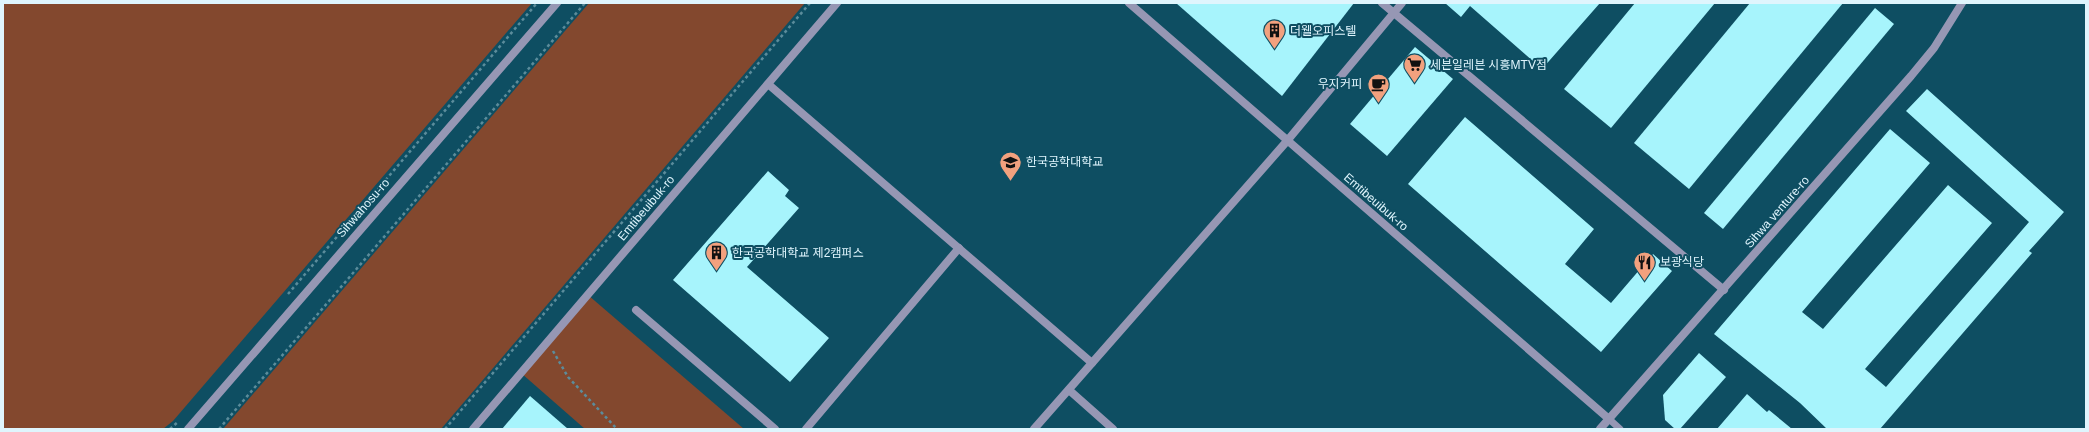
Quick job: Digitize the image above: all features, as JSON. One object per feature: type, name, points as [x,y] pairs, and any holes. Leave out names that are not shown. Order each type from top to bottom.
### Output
[{"type":"street","name":"Sihwahosu-ro","points":[[188,429],[557,3]]},
{"type":"street","name":"Emtibeuibuk-ro","points":[[473,429],[837,3]]},
{"type":"street","name":"Emtibeuibuk-ro","points":[[1129,3],[1609,419]]},
{"type":"street","points":[[1382,3],[1724,290]]},
{"type":"street","points":[[1034,429],[1287,141],[1402,3]]},
{"type":"street","name":"Sihwa venture-ro","points":[[1600,429],[1724,290],[1925,59],[1934,48],[1962,3]]},
{"type":"street","points":[[768,84],[1092,363]]},
{"type":"street","points":[[806,429],[959,248]]},
{"type":"street","points":[[636,310],[775,429]]},
{"type":"street","points":[[1069,390],[1113,429]]},
{"type":"lane","points":[[1609,419],[1620,429]]},
{"type":"path","points":[[284,299],[537,3]]},
{"type":"path","points":[[219,429],[584,3]]},
{"type":"path","points":[[445,429],[810,3]]},
{"type":"path","points":[[548,342],[568,377],[617,429]]},
{"type":"path","points":[[170,429],[180,419]]},
{"type":"shaded area","points":[[3,3],[532,3],[173,421],[163,429],[3,429]]},
{"type":"shaded area","points":[[589,3],[805,3],[441,429],[223,429]]},
{"type":"shaded area","points":[[588,295],[744,429],[585,429],[521,373]]},
{"type":"building","name":"더웰오피스텔","points":[[1176,3],[1354,3],[1282,96]]},
{"type":"building","points":[[1445,3],[1600,3],[1542,69],[1470,6],[1461,17]]},
{"type":"building","points":[[1635,3],[1715,3],[1611,128],[1564,89]]},
{"type":"building","points":[[1750,3],[1843,3],[1689,189],[1634,143]]},
{"type":"building","points":[[1875,8],[1894,24],[1723,229],[1704,213]]},
{"type":"building","points":[[1415,47],[1453,79],[1387,156],[1350,124]]},
{"type":"building","points":[[1927,89],[2064,212],[2029,251],[2032,253],[1880,429],[1827,429],[1800,403],[1714,334],[1890,129],[1930,163],[1802,312],[1823,329],[1948,185],[1992,223],[1865,369],[1886,387],[2029,222],[1906,111]]},
{"type":"building","points":[[1465,117],[1594,229],[1565,264],[1611,303],[1653,254],[1672,271],[1601,352],[1408,184]]},
{"type":"building","name":"한국공학대학교 제2캠퍼스","points":[[768,171],[789,190],[785,196],[799,208],[747,267],[829,338],[790,382],[673,280]]},
{"type":"building","points":[[1699,353],[1726,377],[1680,429],[1675,429],[1665,420],[1663,395]]},
{"type":"building","points":[[1747,394],[1767,412],[1769,410],[1792,429],[1717,429]]},
{"type":"building","points":[[530,396],[568,429],[502,429]]},
{"type":"place","name":"더웰오피스텔","points":[[1274,50]]},
{"type":"place","name":"세븐일레븐 시흥MTV점","points":[[1415,84]]},
{"type":"place","name":"우지커피","points":[[1378,104]]},
{"type":"place","name":"한국공학대학교","points":[[1010,182]]},
{"type":"place","name":"한국공학대학교 제2캠퍼스","points":[[717,272]]},
{"type":"place","name":"보광식당","points":[[1645,282]]}]
